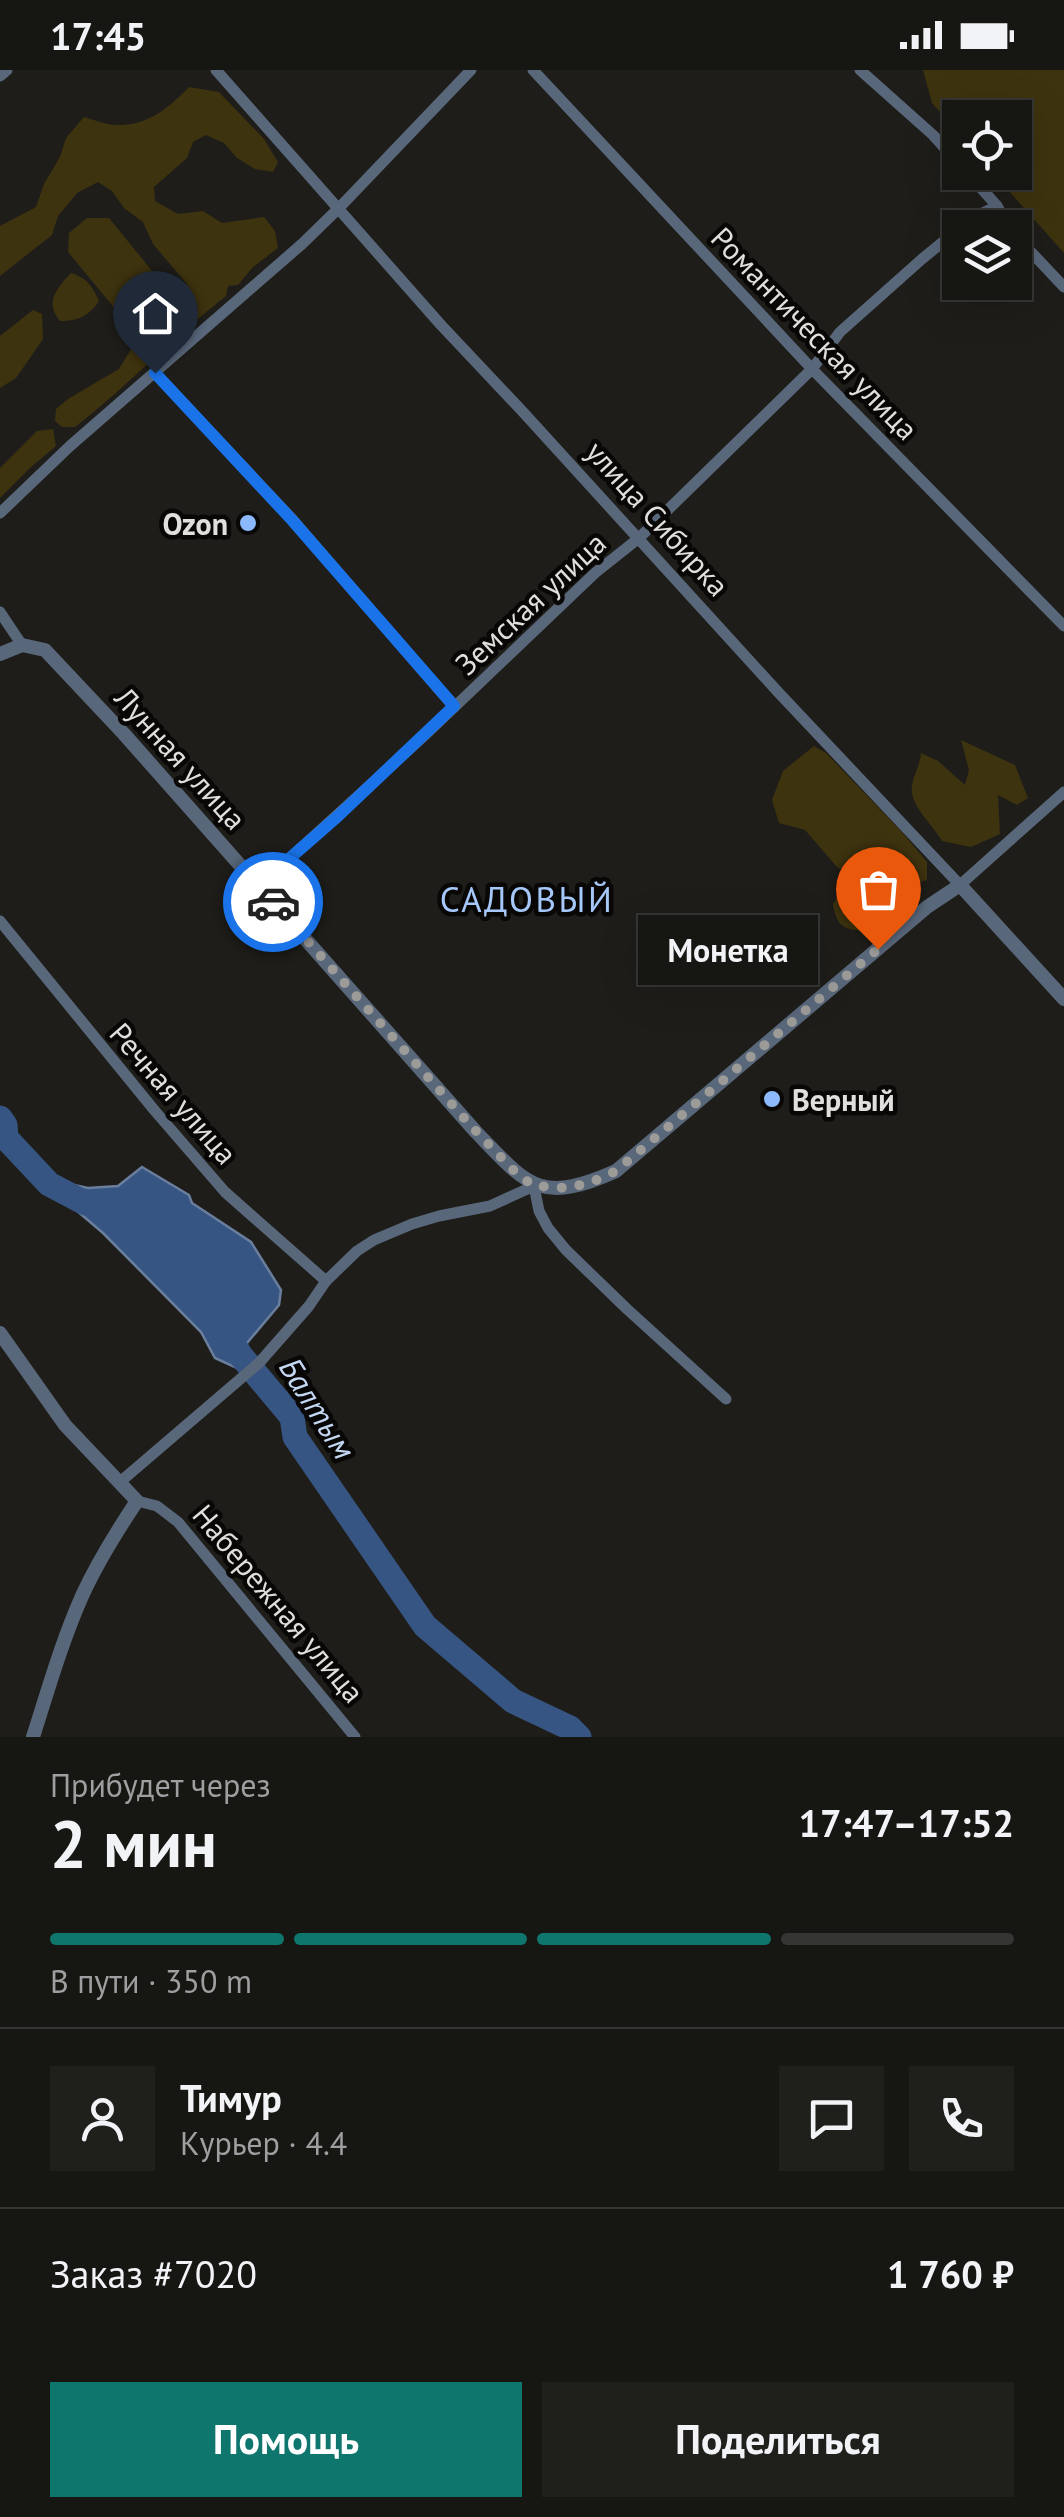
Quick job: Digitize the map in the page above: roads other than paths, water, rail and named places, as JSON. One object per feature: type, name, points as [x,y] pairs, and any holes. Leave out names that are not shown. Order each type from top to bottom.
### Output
[{"type":"street","points":[[0,76],[8,70]]},
{"type":"street","name":"улица Сибирка","points":[[216,70],[441,326],[1064,999]]},
{"type":"street","points":[[0,513],[339,208],[471,70]]},
{"type":"street","name":"Романтическая улица","points":[[533,70],[812,369],[1064,626]]},
{"type":"street","points":[[860,70],[942,145]]},
{"type":"street","points":[[982,190],[999,210]]},
{"type":"street","name":"Земская улица","points":[[989,210],[997,206]]},
{"type":"street","name":"Земская улица","points":[[258,886],[352,804],[595,573],[640,538],[812,369],[840,332],[942,243]]},
{"type":"street","points":[[1032,254],[1064,287]]},
{"type":"street","name":"Земская улица","points":[[155,373],[292,520],[454,706]]},
{"type":"street","points":[[0,612],[22,646],[0,654]]},
{"type":"street","name":"Лунная улица","points":[[22,646],[45,650],[473,1128],[534,1186]]},
{"type":"street","points":[[120,1482],[258,1363],[309,1306],[326,1280],[356,1251],[390,1232],[438,1216],[490,1206],[534,1186],[568,1188],[616,1171],[927,907],[960,885],[1064,792]]},
{"type":"street","name":"Речная улица","points":[[0,921],[142,1097],[226,1192],[326,1280]]},
{"type":"street","points":[[534,1186],[539,1210],[566,1250],[726,1399]]},
{"type":"street","name":"Набережная улица","points":[[0,1334],[65,1426],[137,1501],[158,1506],[178,1522],[355,1737]]},
{"type":"street","points":[[33,1737],[82,1596],[137,1501]]},
{"type":"water","points":[[142,1167],[189,1195],[192,1203],[251,1242],[281,1290],[279,1305],[247,1343],[247,1359],[239,1369],[215,1358],[201,1332],[103,1233],[56,1193],[60,1182],[88,1188],[118,1186]]},
{"type":"waterway","name":"Балтым","points":[[0,1118],[6,1138],[49,1184],[85,1203]]},
{"type":"waterway","name":"Балтым","points":[[226,1333],[292,1417],[295,1437],[425,1626],[513,1701],[570,1728],[579,1737]]},
{"type":"place","name":"Ozon","points":[[248,523]]},
{"type":"place","name":"Монетка","points":[[878,949]]},
{"type":"place","name":"Верный","points":[[772,1099]]},
{"type":"district","name":"САДОВЫЙ","points":[[527,899]]}]
